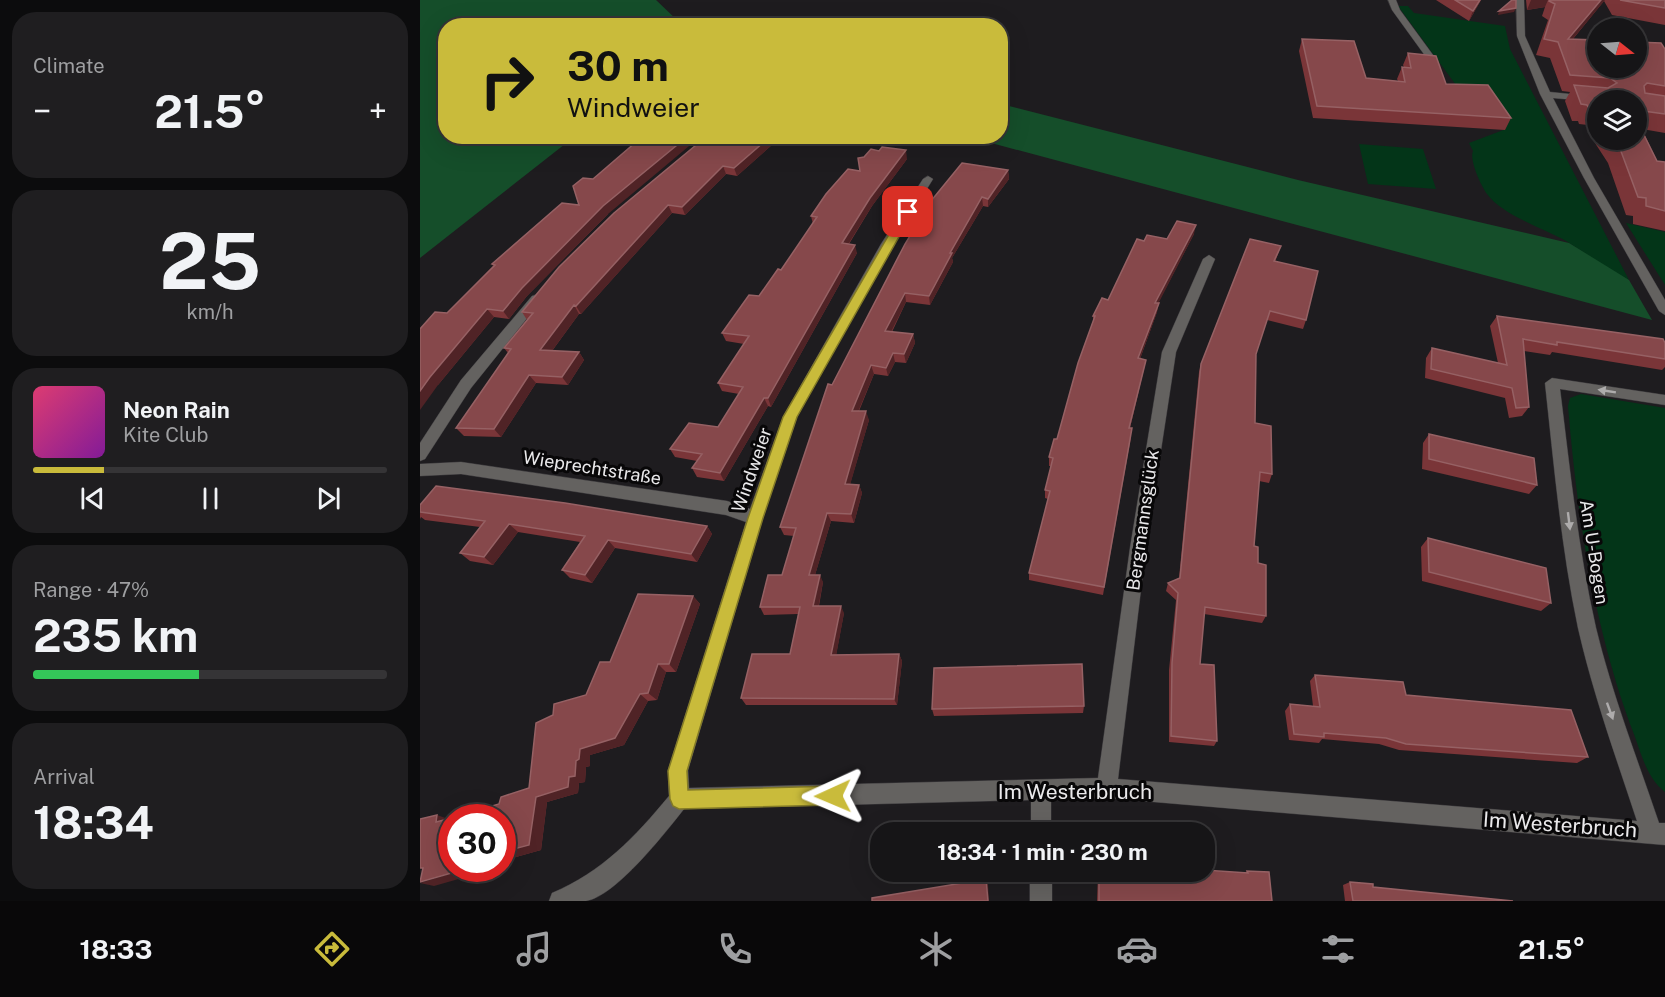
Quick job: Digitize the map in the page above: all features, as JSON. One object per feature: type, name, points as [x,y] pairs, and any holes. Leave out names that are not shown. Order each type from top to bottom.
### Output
[{"type":"street","points":[[1392,0],[1396,10],[1429,55]]},
{"type":"street","points":[[1520,0],[1521,36],[1545,94],[1589,178],[1665,310]]},
{"type":"street","points":[[1545,94],[1587,99]]},
{"type":"street","name":"Windweier","points":[[679,799],[678,771],[755,518],[790,417],[887,244],[928,179]]},
{"type":"street","name":"Bergmannsglück","points":[[1107,788],[1138,548],[1169,352],[1209,259]]},
{"type":"street","points":[[420,455],[466,384],[547,286]]},
{"type":"street","name":"Am U-Bogen","points":[[1658,833],[1605,696],[1587,629],[1574,562],[1552,383],[1665,400]]},
{"type":"street","name":"Wieprechtstraße","points":[[420,470],[461,468],[727,508],[755,518]]},
{"type":"street","name":"Im Westerbruch","points":[[679,799],[1107,788],[1658,833]]},
{"type":"street","points":[[1041,790],[1041,822]]},
{"type":"street","points":[[560,901],[580,895],[638,850],[679,799]]},
{"type":"street","points":[[1041,882],[1041,901]]},
{"type":"green space","points":[[420,0],[656,0],[675,18],[438,18],[438,144],[565,144],[420,258]]},
{"type":"green space","points":[[1398,6],[1408,6],[1414,13],[1505,26],[1510,49],[1629,280],[1566,241],[1513,215],[1494,202],[1487,194],[1476,173],[1473,151],[1469,143],[1506,129],[1483,97],[1464,96]]},
{"type":"green space","points":[[1008,106],[1298,180],[1569,243],[1629,280],[1652,320],[995,144],[1008,144]]},
{"type":"green space","points":[[1359,144],[1423,149],[1436,189],[1368,184]]},
{"type":"green space","points":[[1626,223],[1665,232],[1665,285]]},
{"type":"green space","points":[[1581,394],[1665,408],[1665,792],[1654,781],[1643,760],[1621,697],[1609,657],[1590,574],[1577,490],[1568,406],[1570,398]]},
{"type":"building","points":[[1455,0],[1480,0],[1473,11]]},
{"type":"building","points":[[1512,0],[1516,0],[1516,8],[1499,11]]},
{"type":"building","points":[[1601,0],[1568,39],[1587,40],[1587,76],[1570,75],[1558,42],[1544,39],[1555,4],[1549,1]]},
{"type":"building","points":[[1620,0],[1665,0],[1665,8]]},
{"type":"building","points":[[1302,39],[1354,41],[1366,78],[1405,82],[1402,67],[1411,68],[1408,53],[1436,56],[1446,84],[1488,85],[1511,118],[1317,106]]},
{"type":"building","points":[[1647,42],[1661,43],[1665,49],[1665,86],[1647,83],[1644,86],[1645,90],[1587,90],[1587,105],[1581,104],[1574,85],[1608,88],[1617,83],[1610,78],[1647,78]]},
{"type":"building","points":[[1647,93],[1665,96],[1665,114],[1647,112]]},
{"type":"building","points":[[1647,141],[1657,161],[1665,162],[1665,211],[1646,206],[1646,198],[1638,197],[1620,150],[1647,150]]},
{"type":"building","points":[[634,144],[678,144],[603,206],[522,288],[503,311],[487,309],[420,391],[420,329],[435,312],[447,313],[495,265],[492,264],[562,203],[579,205],[573,186],[583,178],[593,179]]},
{"type":"building","points":[[697,144],[762,144],[734,168],[723,166],[682,207],[668,205],[576,306],[574,305],[540,350],[579,352],[562,377],[529,375],[494,429],[456,428],[511,349],[504,348],[533,313],[522,312],[559,267],[614,213]]},
{"type":"building","points":[[882,147],[906,150],[870,198],[842,243],[855,245],[768,398],[764,398],[720,473],[692,468],[702,454],[670,449],[689,423],[718,427],[743,387],[718,383],[749,336],[722,333],[749,295],[759,296],[778,269],[781,270],[817,217],[811,216],[826,194],[848,169],[860,171],[858,158],[864,157],[871,149],[879,151]]},
{"type":"building","points":[[962,163],[1008,170],[988,199],[982,197],[929,296],[905,293],[885,331],[913,334],[904,354],[893,353],[886,368],[871,365],[852,411],[866,411],[845,484],[859,485],[851,514],[827,513],[809,575],[820,575],[813,606],[841,606],[831,655],[899,654],[894,699],[741,698],[752,654],[790,654],[800,607],[760,607],[768,575],[782,575],[796,528],[780,527],[828,384],[832,385],[905,244],[931,201]]},
{"type":"building","points":[[1177,221],[1196,225],[1155,303],[1159,303],[1138,358],[1146,360],[1129,428],[1132,428],[1104,587],[1029,573],[1050,491],[1045,490],[1053,458],[1049,457],[1054,439],[1057,439],[1078,363],[1095,316],[1093,316],[1102,298],[1108,300],[1137,239],[1144,241],[1147,235],[1167,239]]},
{"type":"building","points":[[1250,239],[1281,246],[1274,261],[1318,271],[1306,320],[1270,311],[1256,354],[1255,423],[1271,426],[1272,474],[1260,472],[1254,546],[1258,547],[1258,563],[1266,565],[1266,616],[1205,607],[1200,664],[1214,665],[1217,741],[1171,736],[1172,663],[1178,593],[1168,583],[1180,578],[1201,364]]},
{"type":"building","points":[[1497,316],[1663,339],[1665,359],[1523,339],[1529,407],[1516,408],[1512,388],[1431,369],[1432,348],[1507,365]]},
{"type":"building","points":[[1429,434],[1534,458],[1537,485],[1429,459]]},
{"type":"building","points":[[436,486],[565,503],[707,526],[691,554],[608,540],[585,575],[562,570],[585,536],[509,524],[484,557],[460,553],[485,521],[420,512],[420,505]]},
{"type":"building","points":[[1428,538],[1546,568],[1551,603],[1429,572]]},
{"type":"building","points":[[638,594],[693,596],[669,664],[658,664],[648,693],[640,694],[615,738],[580,749],[575,776],[569,777],[568,787],[536,797],[529,845],[516,848],[516,804],[499,804],[501,797],[529,788],[536,723],[553,715],[554,704],[586,695],[600,662],[610,662]]},
{"type":"building","points":[[1082,664],[1084,706],[932,709],[934,668]]},
{"type":"building","points":[[1315,675],[1403,682],[1406,695],[1571,710],[1588,757],[1406,744],[1386,738],[1324,733],[1324,737],[1294,734],[1290,704],[1320,707]]},
{"type":"building","points":[[437,815],[438,877],[420,882],[423,868],[420,868],[420,819]]},
{"type":"building","points":[[1215,871],[1269,872],[1272,901],[1099,901],[1099,882],[1215,882]]},
{"type":"building","points":[[968,882],[986,882],[988,901],[872,901],[872,898]]},
{"type":"building","points":[[1350,882],[1373,884],[1373,887],[1513,901],[1353,901]]},
{"type":"route","points":[[833,796],[679,799],[678,771],[755,518],[790,417],[887,244],[908,212]]}]
